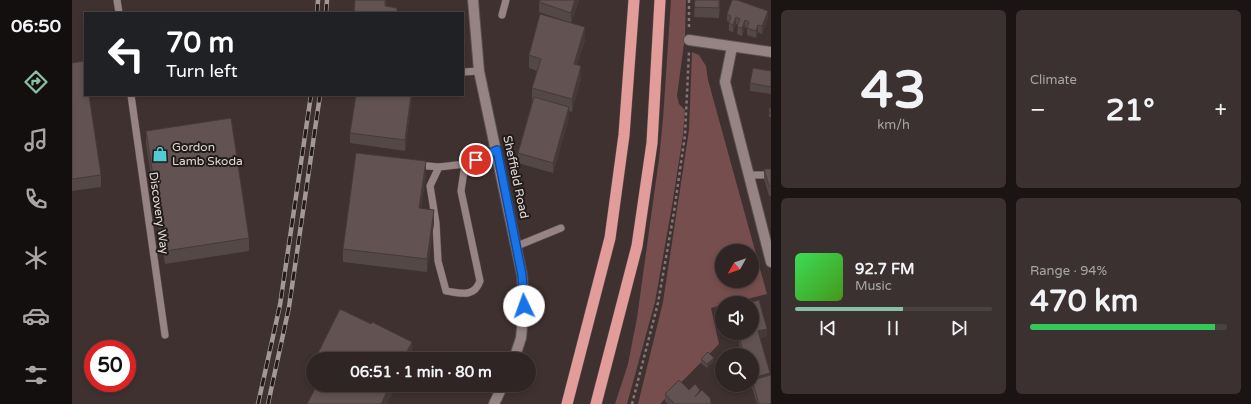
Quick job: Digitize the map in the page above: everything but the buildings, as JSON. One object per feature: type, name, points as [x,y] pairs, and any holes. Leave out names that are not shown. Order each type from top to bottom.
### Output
[{"type":"highway","points":[[567,404],[610,238],[624,135],[634,0]]},
{"type":"highway","points":[[596,404],[637,246],[652,143],[660,0]]},
{"type":"main road","name":"Sheffield Road","points":[[473,0],[479,71],[497,150],[522,275],[524,306],[521,338],[516,352]]},
{"type":"main road","points":[[689,40],[771,52]]},
{"type":"main road","points":[[732,47],[725,82],[771,262]]},
{"type":"main road","points":[[494,404],[500,392]]},
{"type":"lane","points":[[117,0],[119,12]]},
{"type":"lane","points":[[502,15],[506,0]]},
{"type":"lane","points":[[464,72],[479,71]]},
{"type":"lane","name":"Discovery Way","points":[[131,96],[165,335]]},
{"type":"lane","points":[[409,164],[439,167],[465,164],[497,150]]},
{"type":"lane","points":[[439,167],[430,186],[436,223],[438,261],[446,291],[470,293],[478,288],[480,281],[461,192],[465,164]]},
{"type":"lane","points":[[749,175],[771,175]]},
{"type":"lane","points":[[517,246],[561,228]]},
{"type":"path","points":[[632,404],[658,303],[685,135],[689,62],[689,0]]},
{"type":"shaded area","points":[[671,0],[686,0],[685,36],[677,96],[679,104],[685,110],[683,135],[655,302],[627,404],[615,404],[628,364],[637,318],[659,159]]},
{"type":"shaded area","points":[[692,52],[699,55],[706,66],[708,80],[753,244],[715,244],[715,288],[759,288],[759,265],[767,294],[759,296],[715,296],[715,307],[711,308],[715,326],[715,340],[718,340],[719,344],[660,404],[638,404],[663,302],[689,130]]},
{"type":"railway","points":[[317,12],[318,0]]},
{"type":"railway","points":[[326,12],[327,0]]},
{"type":"railway","points":[[258,404],[280,305],[311,96]]},
{"type":"railway","points":[[268,404],[289,307],[320,96]]},
{"type":"place","name":"Gordon Lamb Skoda","points":[[160,154]]},
{"type":"route","points":[[476,160],[497,150],[517,246],[522,275],[524,306]]}]
